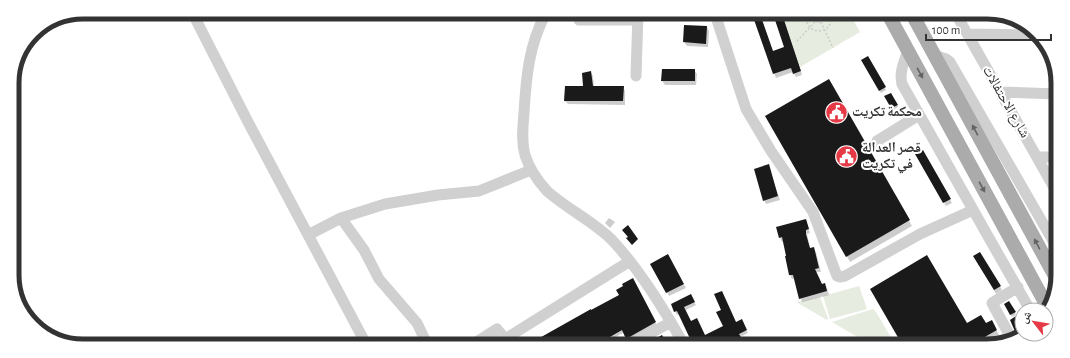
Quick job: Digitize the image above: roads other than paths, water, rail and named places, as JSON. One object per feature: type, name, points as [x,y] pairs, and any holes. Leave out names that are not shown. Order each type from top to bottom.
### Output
[{"type":"main road","points":[[891,19],[1045,302]]},
{"type":"main road","points":[[915,19],[1051,269]]},
{"type":"street","points":[[196,19],[363,339]]},
{"type":"street","points":[[543,19],[533,42],[526,84],[523,135],[525,154],[531,170],[547,190],[611,239],[630,261],[681,339]]},
{"type":"street","points":[[579,20],[599,19]]},
{"type":"street","points":[[636,76],[638,19]]},
{"type":"street","points":[[717,19],[746,109],[771,151],[813,212],[837,276],[845,276],[920,234],[973,210]]},
{"type":"street","name":"شارع الاحتفالات","points":[[959,19],[1051,182]]},
{"type":"street","points":[[968,34],[1029,35]]},
{"type":"street","points":[[908,51],[901,79],[919,115],[1026,302]]},
{"type":"street","points":[[934,55],[950,62],[1051,237]]},
{"type":"street","points":[[1000,92],[1051,94]]},
{"type":"street","points":[[877,140],[919,115]]},
{"type":"street","points":[[1037,157],[1051,158]]},
{"type":"street","points":[[308,235],[341,218],[385,204],[438,195],[479,191],[531,170]]},
{"type":"street","points":[[341,218],[364,250],[379,279],[417,323],[425,339]]},
{"type":"street","points":[[512,339],[630,261]]},
{"type":"street","points":[[1009,335],[992,303],[1018,288]]},
{"type":"street","points":[[640,339],[671,322]]},
{"type":"street","points":[[480,339],[497,329],[505,339]]},
{"type":"place","name":"محكمة تكريت","points":[[836,112]]},
{"type":"place","name":"قصر العدالة في تكريت","points":[[846,156]]}]
